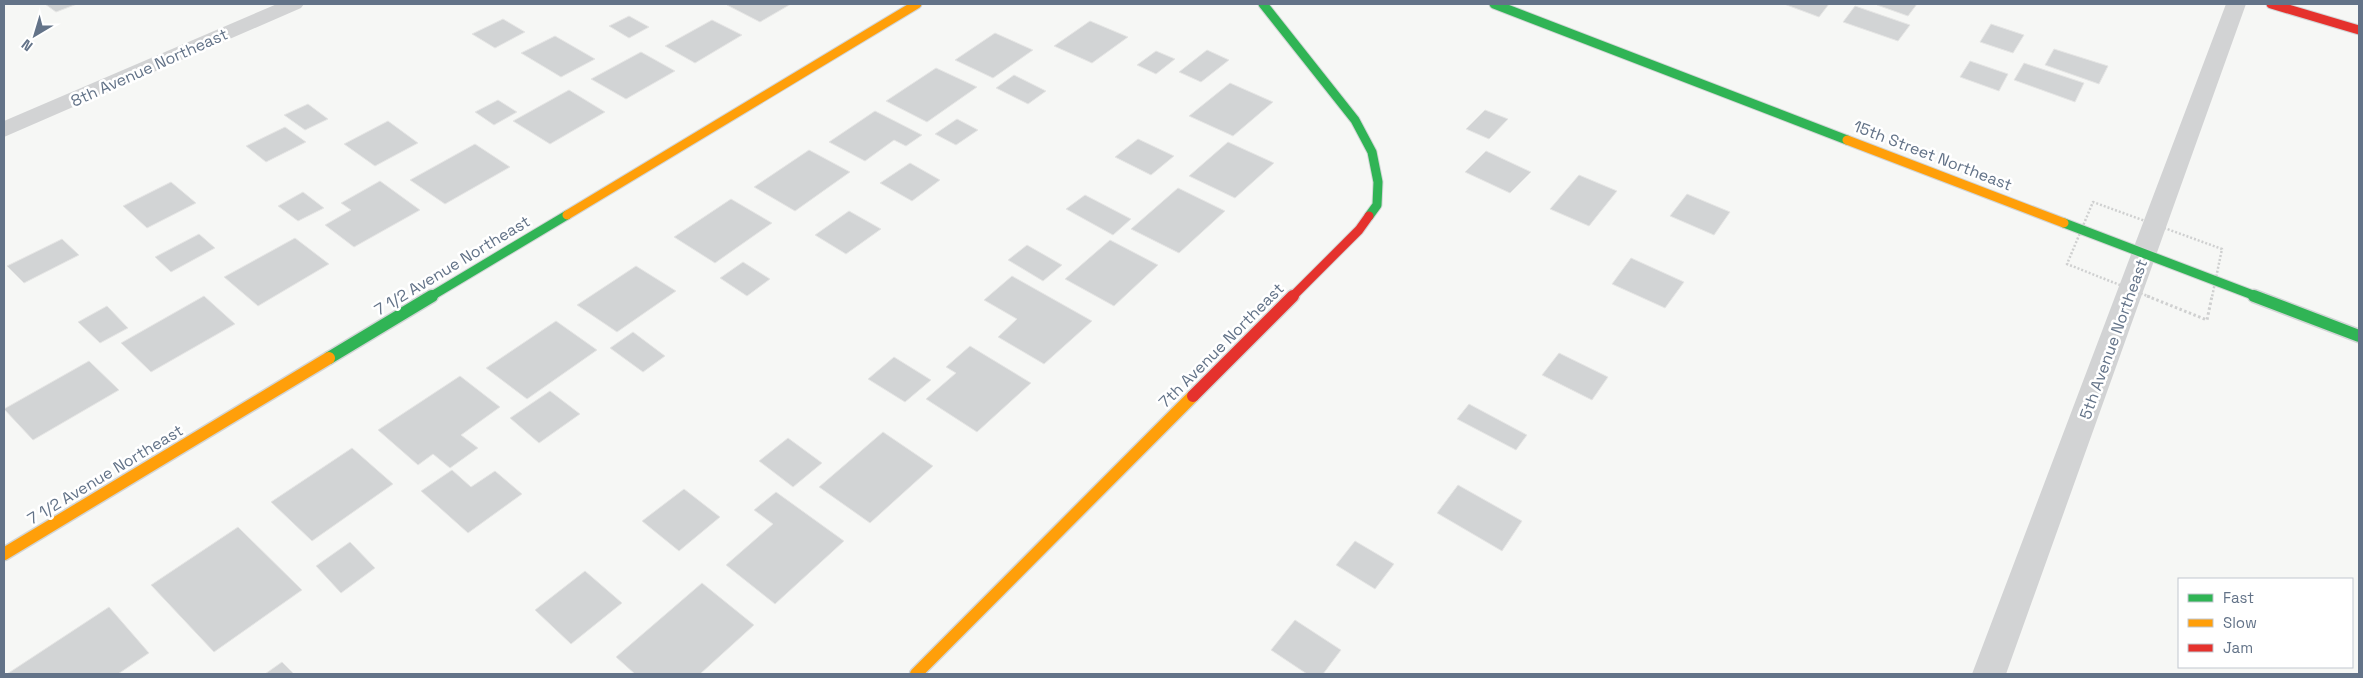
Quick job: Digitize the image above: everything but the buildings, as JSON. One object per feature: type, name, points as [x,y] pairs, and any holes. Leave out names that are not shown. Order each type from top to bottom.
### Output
[{"type":"street","name":"8th Avenue Northeast","points":[[4,130],[294,4]]},
{"type":"street","name":"7 1/2 Avenue Northeast","points":[[4,554],[916,4]]},
{"type":"street","name":"7th Avenue Northeast","points":[[916,674],[1359,230],[1377,204],[1378,182],[1372,152],[1356,120],[1263,4]]},
{"type":"street","name":"15th Street Northeast","points":[[1494,4],[2359,336]]},
{"type":"street","name":"5th Avenue Northeast","points":[[1989,674],[2236,4]]},
{"type":"street","points":[[2271,4],[2359,30]]},
{"type":"traffic: fast","points":[[1263,4],[1355,120],[1372,152],[1378,182],[1377,205],[1369,216]]},
{"type":"traffic: fast","points":[[1494,4],[1847,140]]},
{"type":"traffic: fast","points":[[329,358],[567,215]]},
{"type":"traffic: fast","points":[[2064,223],[2359,336]]},
{"type":"traffic: slow","points":[[567,215],[917,4]]},
{"type":"traffic: slow","points":[[1847,140],[2064,223]]},
{"type":"traffic: slow","points":[[4,554],[329,358]]},
{"type":"traffic: slow","points":[[916,674],[1193,396]]},
{"type":"traffic: jam","points":[[2271,4],[2359,30]]},
{"type":"traffic: jam","points":[[1193,396],[1359,230],[1369,216]]}]
